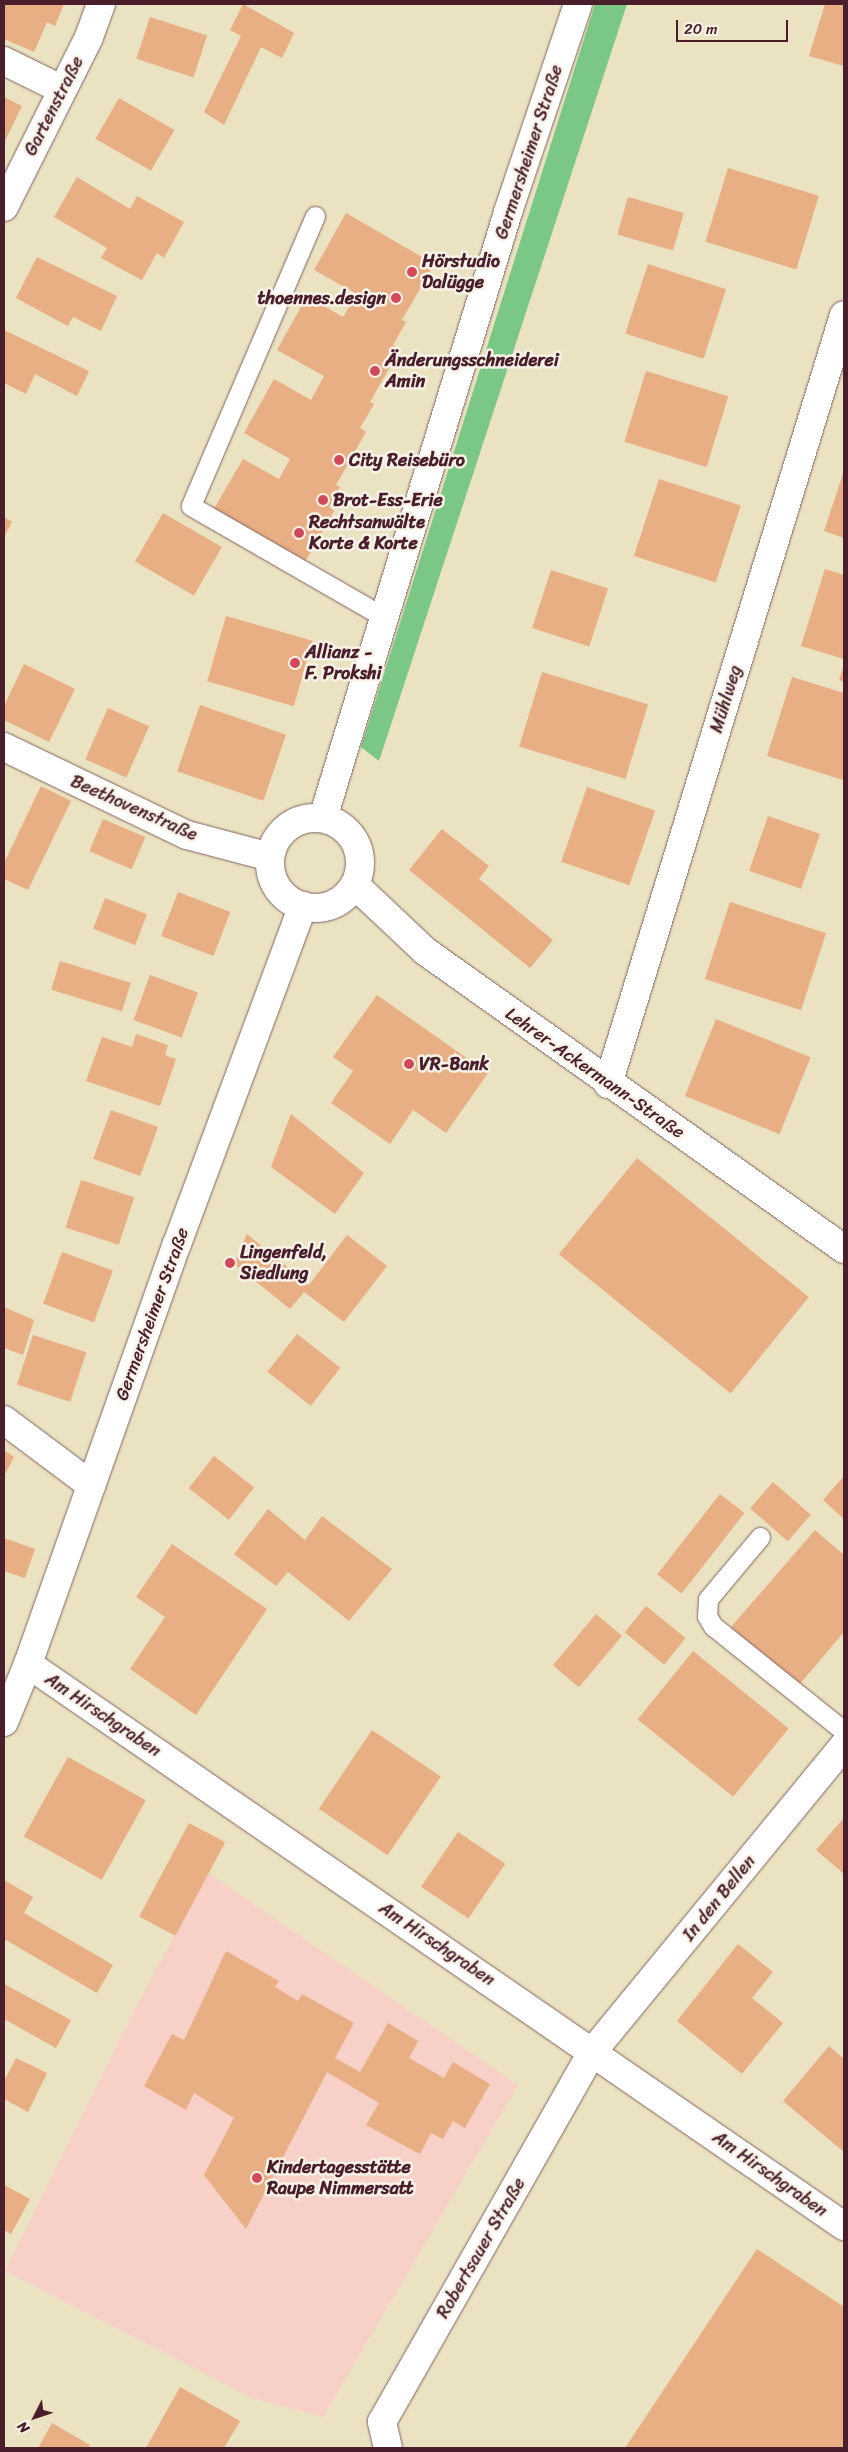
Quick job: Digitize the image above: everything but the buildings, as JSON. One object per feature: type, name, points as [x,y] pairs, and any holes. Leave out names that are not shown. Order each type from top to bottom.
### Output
[{"type":"street","name":"Gartenstraße","points":[[4,208],[61,89],[89,37],[101,4]]},
{"type":"street","name":"Germersheimer Straße","points":[[323,818],[508,212],[578,4]]},
{"type":"street","points":[[4,61],[61,89]]},
{"type":"street","name":"Mühlweg","points":[[608,1084],[844,315]]},
{"type":"street","name":"Beethovenstraße","points":[[4,747],[187,836],[270,857]]},
{"type":"street","points":[[308,818],[323,818],[338,823],[350,833],[358,846],[360,866],[355,885],[333,905],[318,908],[302,906],[281,893],[270,870],[270,857],[282,831],[308,818]]},
{"type":"street","name":"Lehrer-Ackermann-Straße","points":[[355,885],[425,951],[608,1084],[844,1249]]},
{"type":"street","name":"Germersheimer Straße","points":[[4,1722],[28,1664],[91,1485],[302,906]]},
{"type":"street","points":[[4,1420],[91,1485]]},
{"type":"street","name":"Am Hirschgraben","points":[[28,1664],[593,2051],[844,2226]]},
{"type":"street","name":"In den Bellen","points":[[593,2051],[844,1745]]},
{"type":"street","name":"Robertsauer Straße","points":[[388,2448],[382,2422],[593,2051]]},
{"type":"lane","points":[[315,216],[191,506],[384,617]]},
{"type":"lane","points":[[760,1537],[708,1599],[707,1616],[713,1626],[844,1731]]},
{"type":"shaded area","name":"Kindertagesstätte Raupe Nimmersatt","points":[[208,1873],[518,2085],[323,2417],[253,2398],[5,2271],[131,2017]]},
{"type":"green space","points":[[595,4],[627,4],[379,761],[361,747]]},
{"type":"place","name":"Hörstudio Dalügge","points":[[412,272]]},
{"type":"place","name":"thoennes.design","points":[[396,298]]},
{"type":"place","name":"Änderungsschneiderei Amin","points":[[375,371]]},
{"type":"place","name":"City Reisebüro","points":[[339,460]]},
{"type":"place","name":"Brot-Ess-Erie","points":[[323,500]]},
{"type":"place","name":"Rechtsanwälte Korte & Korte","points":[[299,533]]},
{"type":"place","name":"Allianz - F. Prokshi","points":[[295,663]]},
{"type":"place","name":"VR-Bank","points":[[409,1064]]},
{"type":"place","name":"Lingenfeld, Siedlung","points":[[230,1263]]},
{"type":"place","name":"Kindertagesstätte Raupe Nimmersatt","points":[[257,2178]]}]
